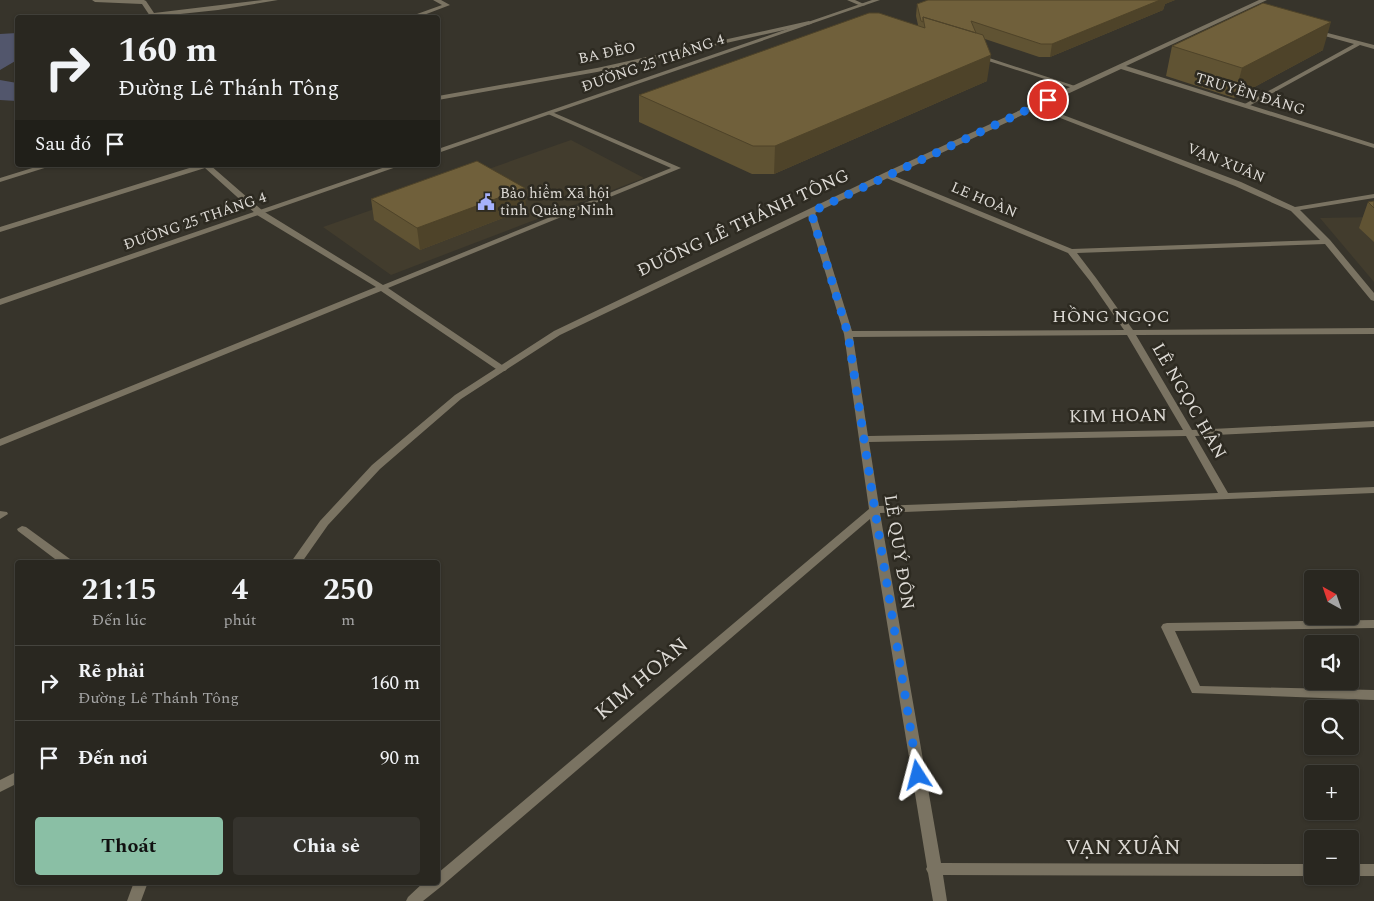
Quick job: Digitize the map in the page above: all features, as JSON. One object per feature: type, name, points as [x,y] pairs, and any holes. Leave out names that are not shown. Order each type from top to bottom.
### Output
[{"type":"street","points":[[95,0],[144,2],[152,15],[275,0]]},
{"type":"street","points":[[418,15],[447,5],[436,0]]},
{"type":"street","points":[[850,0],[863,5]]},
{"type":"street","name":"ĐƯỜNG 25 THÁNG 4","points":[[440,151],[877,0]]},
{"type":"street","name":"ĐƯỜNG LÊ THÁNH TÔNG","points":[[298,560],[324,523],[376,467],[458,397],[557,333],[1034,106],[1264,0]]},
{"type":"street","points":[[1238,11],[1248,13]]},
{"type":"street","name":"BA ĐÈO","points":[[440,98],[597,70],[810,23]]},
{"type":"street","points":[[1313,31],[1374,47]]},
{"type":"street","points":[[1245,106],[1359,43]]},
{"type":"street","points":[[966,52],[1075,88]]},
{"type":"street","name":"TRUYỀN ĐĂNG","points":[[1120,66],[1374,146]]},
{"type":"street","name":"VẠN XUÂN","points":[[1034,106],[1238,184],[1294,208],[1327,242],[1374,298]]},
{"type":"street","points":[[0,442],[677,168],[550,113]]},
{"type":"street","points":[[0,180],[43,167]]},
{"type":"street","points":[[0,230],[200,167]]},
{"type":"street","points":[[208,167],[260,213],[381,287],[502,369]]},
{"type":"street","name":"ĐƯỜNG 25 THÁNG 4","points":[[0,302],[392,167]]},
{"type":"street","name":"LE HOÀN","points":[[888,175],[1071,251]]},
{"type":"street","points":[[1294,208],[1374,196]]},
{"type":"street","name":"LÊ QUÝ ĐÔN","points":[[811,212],[848,334],[874,510],[933,869],[940,901]]},
{"type":"street","points":[[1071,251],[1327,242]]},
{"type":"street","name":"LÊ NGỌC HÂN","points":[[1071,251],[1104,291],[1130,332],[1225,497]]},
{"type":"street","name":"HỒNG NGỌC","points":[[848,334],[1374,331]]},
{"type":"street","name":"KIM HOAN","points":[[863,439],[1188,433],[1374,424]]},
{"type":"street","points":[[874,510],[1374,490]]},
{"type":"street","name":"KIM HOÀN","points":[[440,879],[874,510]]},
{"type":"street","points":[[22,529],[63,560]]},
{"type":"street","points":[[1374,624],[1167,627],[1196,690],[1374,695]]},
{"type":"street","points":[[0,787],[15,778]]},
{"type":"street","name":"VẠN XUÂN","points":[[933,869],[1304,870]]},
{"type":"street","points":[[1359,870],[1374,870]]},
{"type":"street","points":[[134,901],[140,885]]},
{"type":"street","name":"KIM HOÀN","points":[[413,901],[432,885]]},
{"type":"shaded area","points":[[15,33],[15,61],[0,70],[0,34]]},
{"type":"shaded area","points":[[0,80],[15,83],[15,101],[0,100]]},
{"type":"shaded area","name":"Bảo hiểm Xã hội tỉnh Quảng Ninh","points":[[571,140],[644,178],[391,275],[323,227]]},
{"type":"shaded area","points":[[1374,217],[1374,282],[1320,218]]},
{"type":"building","points":[[928,0],[1160,0],[1052,44],[1041,44],[971,21],[976,33],[923,17],[923,22],[921,21],[917,4]]},
{"type":"building","points":[[1263,3],[1331,22],[1242,68],[1172,46]]},
{"type":"building","points":[[869,13],[879,13],[925,28],[923,17],[983,35],[991,55],[775,146],[753,146],[639,95]]},
{"type":"building","points":[[477,161],[525,188],[417,228],[371,199]]},
{"type":"building","points":[[1374,201],[1374,208],[1368,202]]},
{"type":"place","name":"Bảo hiểm Xã hội tỉnh Quảng Ninh","points":[[486,202]]},
{"type":"route","points":[[918,775],[863,439],[848,334],[811,212],[1048,100]]}]
